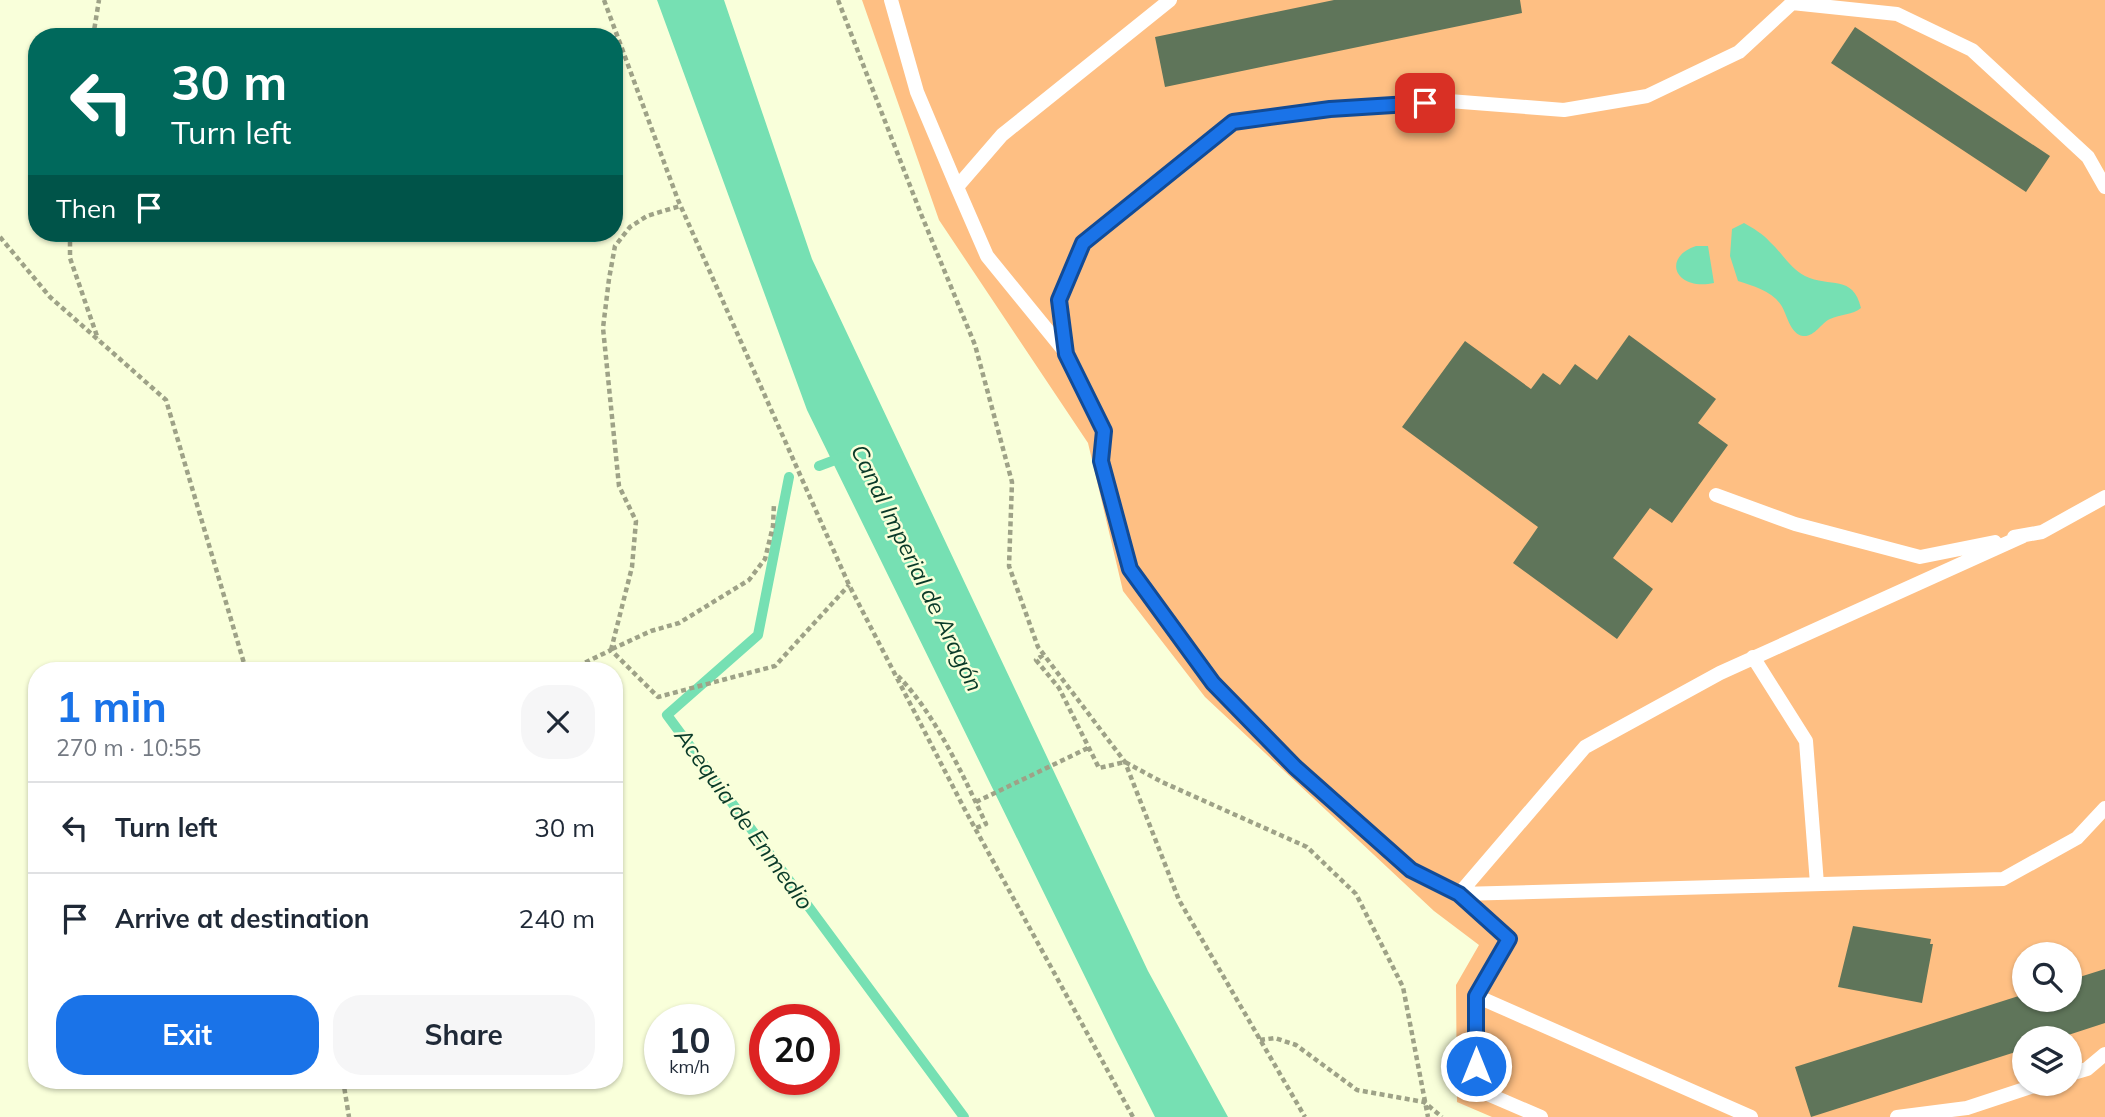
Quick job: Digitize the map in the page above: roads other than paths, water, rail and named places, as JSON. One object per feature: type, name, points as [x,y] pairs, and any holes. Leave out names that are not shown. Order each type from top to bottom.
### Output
[{"type":"lane","points":[[891,0],[917,92],[987,256],[1066,354],[1104,431],[1101,461],[1130,569],[1213,683],[1295,767],[1411,870],[1459,894],[1509,939],[1476,996],[1476,1089],[1541,1117]]},
{"type":"lane","points":[[957,187],[1002,135],[1170,0]]},
{"type":"lane","points":[[1066,354],[1059,300],[1083,243],[1233,122],[1330,109],[1448,101],[1564,110],[1647,96],[1739,52],[1792,3],[1897,14],[1972,50],[2088,157],[2105,187]]},
{"type":"lane","points":[[1716,495],[1795,524],[1920,557],[2042,532],[2105,497]]},
{"type":"lane","points":[[1459,894],[1585,747],[1753,657],[2023,536]]},
{"type":"lane","points":[[1753,657],[1806,741],[1817,884]]},
{"type":"lane","points":[[1459,894],[2003,879],[2077,838],[2105,808]]},
{"type":"lane","points":[[1476,996],[1751,1117]]},
{"type":"lane","points":[[2082,1070],[2105,1054]]},
{"type":"lane","points":[[1897,1117],[1967,1108],[2012,1093]]},
{"type":"water","name":"Canal Imperial de Aragón","points":[[657,0],[724,0],[812,259],[1148,971],[1228,1117],[1155,1117],[807,410]]},
{"type":"water","points":[[1744,223],[1764,236],[1800,273],[1852,290],[1861,308],[1830,319],[1807,336],[1795,332],[1781,305],[1773,296],[1738,281],[1730,256],[1732,229]]},
{"type":"water","points":[[1696,246],[1708,246],[1714,283],[1690,282],[1677,272],[1679,258],[1685,251]]},
{"type":"waterway","name":"Acequia de Enmedio","points":[[819,466],[843,457]]},
{"type":"waterway","name":"Acequia de Enmedio","points":[[789,477],[758,635],[667,715],[964,1117]]}]
